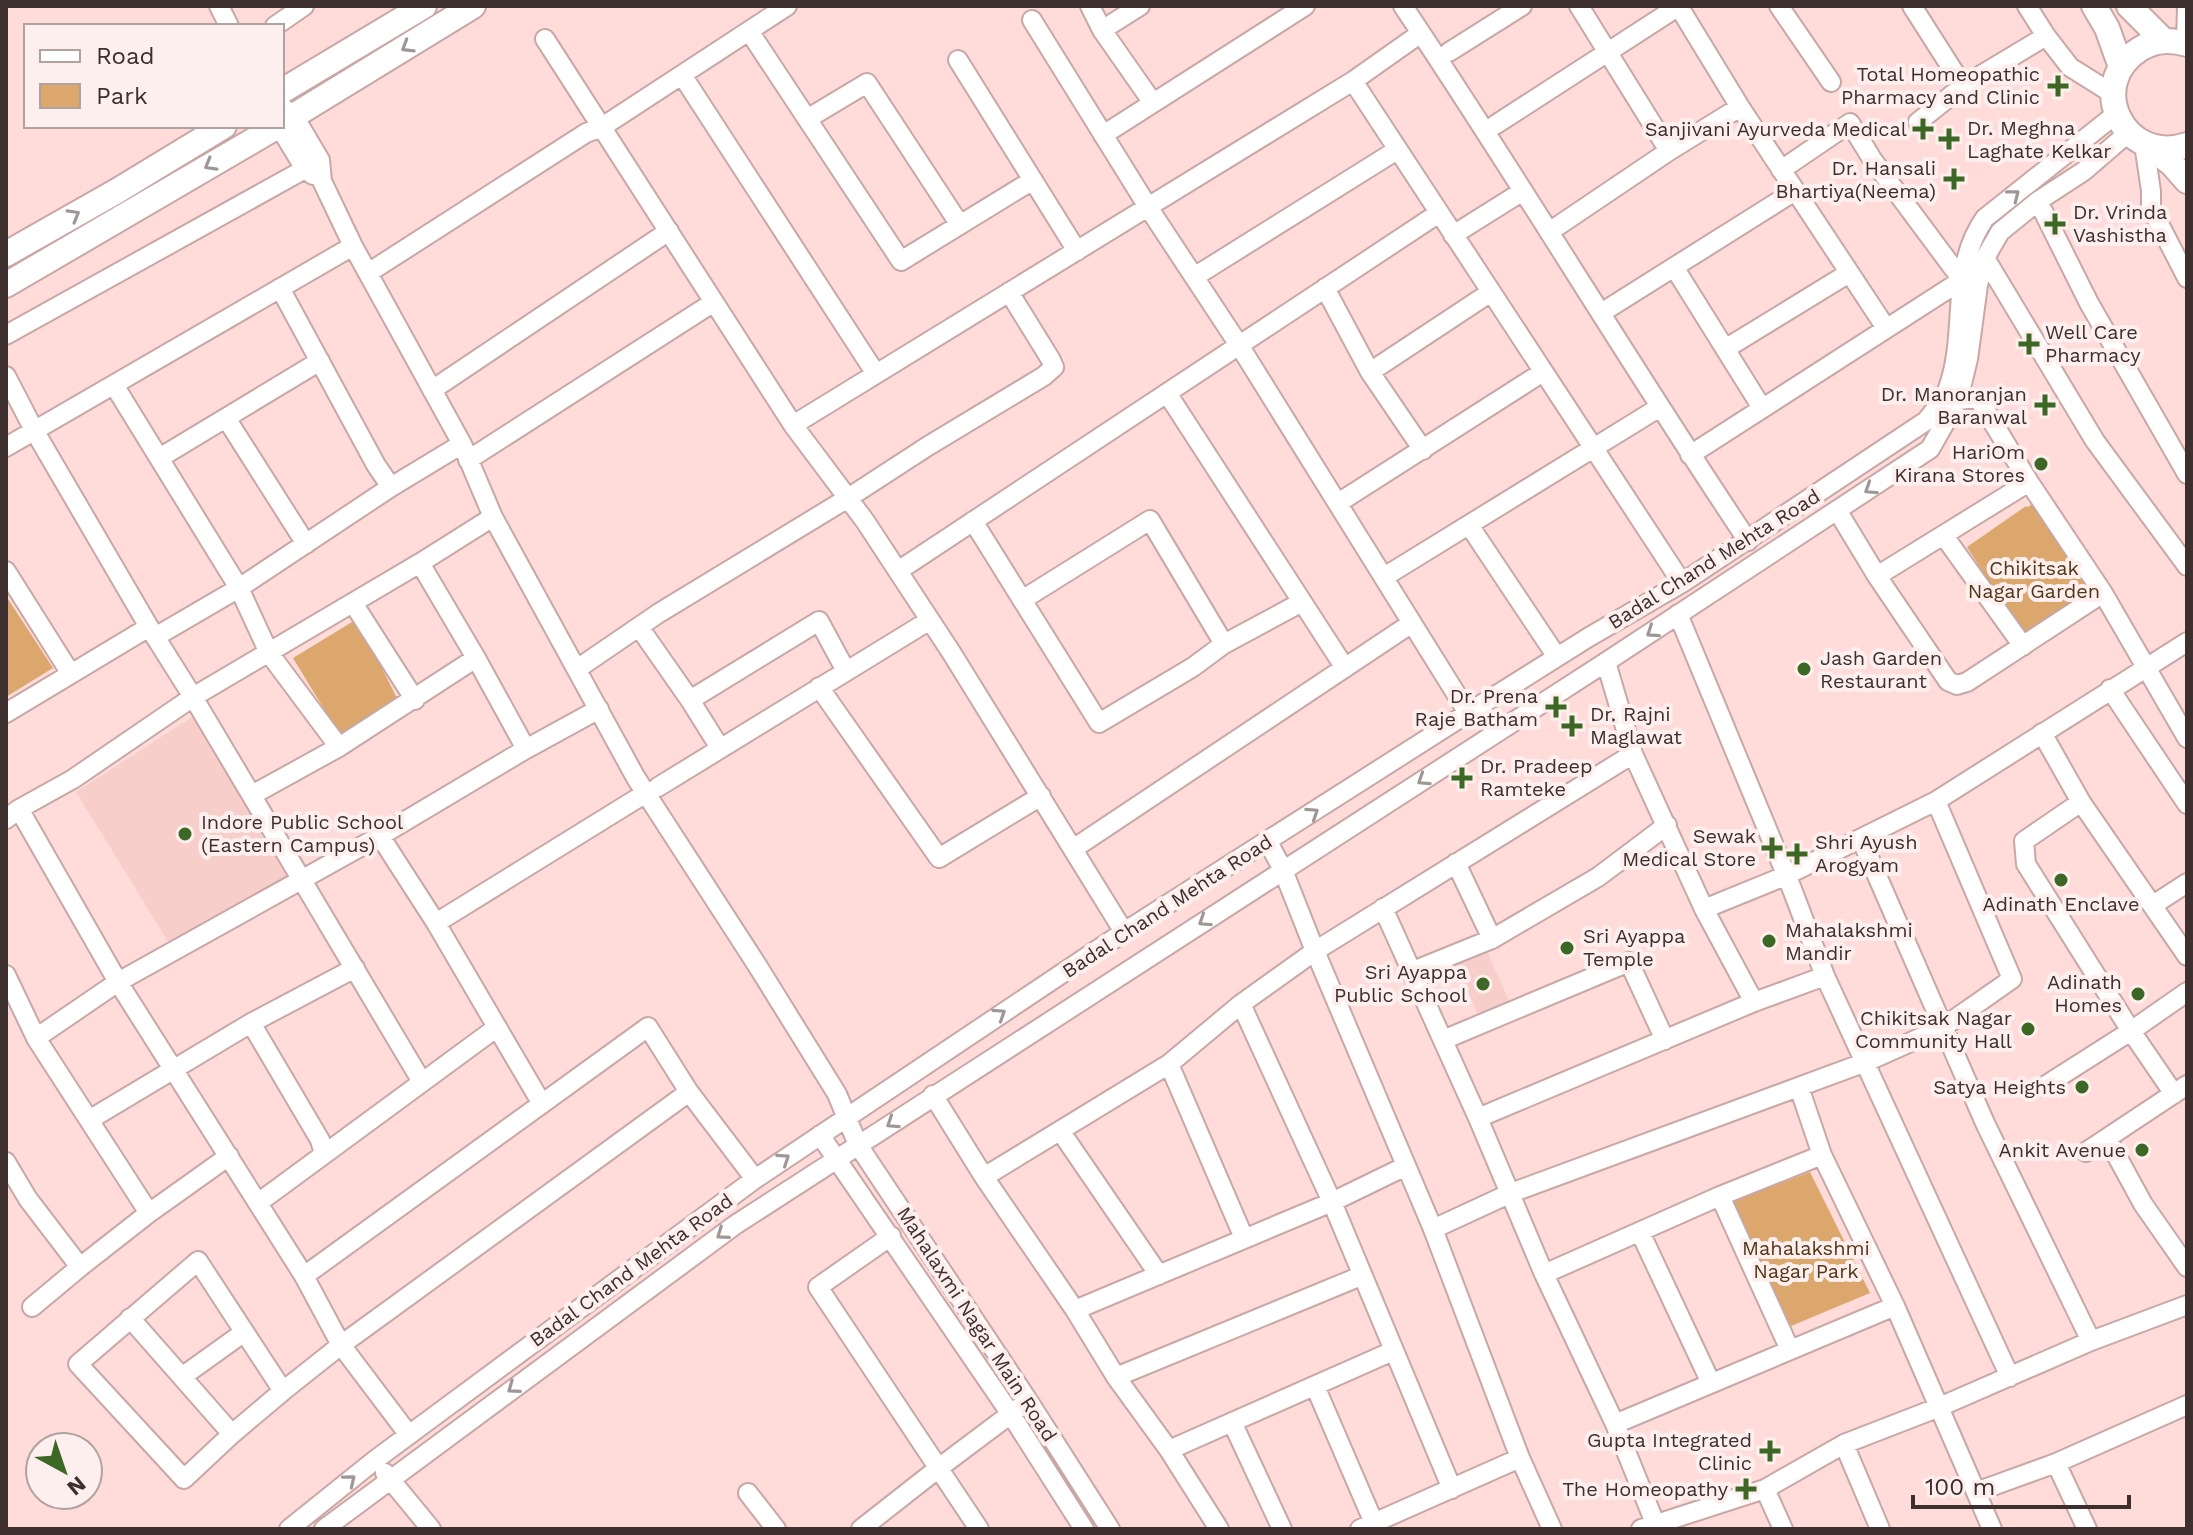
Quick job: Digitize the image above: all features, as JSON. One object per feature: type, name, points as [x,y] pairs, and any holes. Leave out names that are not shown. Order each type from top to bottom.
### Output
[{"type":"main road","points":[[284,90],[424,6]]},
{"type":"main road","points":[[284,119],[473,6]]},
{"type":"main road","points":[[2094,6],[2107,28],[2121,67]]},
{"type":"main road","points":[[2129,6],[2179,43]]},
{"type":"main road","points":[[2179,43],[2147,45],[2132,54],[2115,80],[2130,126],[2187,181]]},
{"type":"main road","points":[[2130,126],[2167,149],[2187,145]]},
{"type":"main road","points":[[6,254],[221,128]]},
{"type":"main road","points":[[6,285],[270,128]]},
{"type":"street","points":[[219,6],[228,24]]},
{"type":"street","points":[[278,24],[304,6]]},
{"type":"street","points":[[368,273],[586,133],[602,127],[787,6]]},
{"type":"street","points":[[1090,6],[1102,30],[1153,103]]},
{"type":"street","points":[[1102,30],[1140,6]]},
{"type":"street","points":[[1103,135],[1305,6]]},
{"type":"street","points":[[1403,6],[1748,541]]},
{"type":"street","points":[[1449,52],[1522,6]]},
{"type":"street","points":[[1579,6],[1669,151]]},
{"type":"street","points":[[1495,125],[1679,6],[1740,107],[1886,328]]},
{"type":"street","points":[[1779,6],[1831,82]]},
{"type":"street","points":[[2027,6],[2070,67],[2130,126],[2151,191],[2151,208],[2187,278]]},
{"type":"street","points":[[2179,43],[2187,6]]},
{"type":"street","points":[[1920,9],[1963,86]]},
{"type":"street","points":[[1032,20],[1468,713]]},
{"type":"street","points":[[749,31],[901,261],[1033,180]]},
{"type":"street","points":[[793,425],[1353,81],[1421,33]]},
{"type":"street","points":[[1918,122],[1963,86],[2046,36]]},
{"type":"street","points":[[545,39],[793,425],[848,498],[930,620],[1124,932]]},
{"type":"street","points":[[958,60],[1077,251]]},
{"type":"street","points":[[682,75],[876,374]]},
{"type":"street","points":[[1353,81],[1682,583]]},
{"type":"street","points":[[807,119],[867,83],[960,225]]},
{"type":"street","points":[[1549,232],[1740,107]]},
{"type":"street","name":"Mahalaxmi Nagar Main Road","points":[[284,121],[320,160],[322,181],[353,246],[465,452],[493,517],[599,709],[652,790],[837,1094],[858,1145],[1110,1529]]},
{"type":"street","points":[[284,122],[305,169],[322,181]]},
{"type":"street","points":[[1690,455],[1962,280],[1872,159],[1850,123],[1781,170]]},
{"type":"street","points":[[324,1529],[703,1248],[933,1095],[1606,662],[1930,449],[1958,400],[1968,359],[1978,285],[1973,234],[1985,218],[2130,126]]},
{"type":"street","name":"Badal Chand Mehta Road","points":[[289,1529],[375,1460],[755,1179],[820,1135],[1124,932],[1557,657],[1748,541],[1926,421],[1947,392],[1956,354],[1962,280],[1976,256],[2038,201],[2084,171],[2130,126]]},
{"type":"street","points":[[1194,277],[1397,150]]},
{"type":"street","points":[[6,335],[305,169]]},
{"type":"street","points":[[1453,235],[1523,191]]},
{"type":"street","points":[[1601,313],[1795,191]]},
{"type":"street","points":[[2038,201],[2089,303],[2187,474]]},
{"type":"street","points":[[898,571],[1439,213]]},
{"type":"street","points":[[432,390],[669,231]]},
{"type":"street","points":[[6,447],[353,246]]},
{"type":"street","points":[[1976,256],[2095,441],[2187,566]]},
{"type":"street","points":[[1674,267],[1762,408]]},
{"type":"street","points":[[1725,349],[1849,273]]},
{"type":"street","points":[[280,288],[391,487]]},
{"type":"street","points":[[1325,288],[1370,372],[1423,450]]},
{"type":"street","points":[[577,669],[659,613],[1044,376],[1054,367],[1009,292]]},
{"type":"street","points":[[1370,372],[1491,292]]},
{"type":"street","points":[[6,713],[71,674],[239,588],[391,487],[465,452],[714,302]]},
{"type":"street","points":[[161,457],[320,361]]},
{"type":"street","points":[[1338,503],[1543,372]]},
{"type":"street","points":[[6,376],[34,430],[152,632],[422,1082]]},
{"type":"street","points":[[114,385],[239,588],[269,653],[339,747]]},
{"type":"street","points":[[1167,393],[1345,668]]},
{"type":"street","points":[[1958,400],[1978,398],[2103,593],[2187,738]]},
{"type":"street","points":[[1384,577],[1660,407]]},
{"type":"street","points":[[226,418],[306,544]]},
{"type":"street","points":[[1877,576],[2029,482]]},
{"type":"street","points":[[1837,510],[1948,681],[1962,689],[2103,593]]},
{"type":"street","points":[[409,1435],[341,1345],[304,1276],[12,814],[73,779],[193,697],[493,517]]},
{"type":"street","points":[[1022,600],[1150,520],[1224,644]]},
{"type":"street","points":[[973,521],[1099,723],[1193,667],[1224,644],[1302,602]]},
{"type":"street","points":[[1469,525],[1557,657]]},
{"type":"street","points":[[1944,536],[2023,646]]},
{"type":"street","points":[[420,563],[526,749]]},
{"type":"street","points":[[6,571],[71,674]]},
{"type":"street","points":[[353,603],[415,700]]},
{"type":"street","points":[[1678,614],[1825,976],[2010,1377]]},
{"type":"street","points":[[436,923],[930,620]]},
{"type":"street","points":[[690,700],[819,621],[846,671]]},
{"type":"street","points":[[1073,849],[1412,623]]},
{"type":"street","points":[[639,627],[720,748]]},
{"type":"street","points":[[1704,909],[1785,876],[1936,801],[2187,642]]},
{"type":"street","points":[[252,795],[339,747],[476,658]]},
{"type":"street","points":[[1606,662],[1633,754],[1704,909],[1754,1002]]},
{"type":"street","points":[[819,687],[939,858],[1041,796]]},
{"type":"street","points":[[2110,689],[2187,804]]},
{"type":"street","points":[[36,1038],[118,982],[599,709]]},
{"type":"street","points":[[2042,733],[2081,802],[2187,956]]},
{"type":"street","points":[[984,1177],[1169,1064],[1241,1004],[1315,951],[1633,754]]},
{"type":"street","points":[[1433,1229],[1511,1193],[1866,1062],[1942,1028],[2012,979],[1936,801]]},
{"type":"street","points":[[2081,802],[2024,841],[2026,864],[2131,1031],[2180,1090],[2086,1152]]},
{"type":"street","points":[[1413,971],[1492,939],[1598,877],[1667,825]]},
{"type":"street","points":[[380,836],[436,923],[542,1104]]},
{"type":"street","points":[[1861,839],[1985,1123],[2091,1341]]},
{"type":"street","points":[[1268,842],[1283,870],[1433,1229],[1520,1458],[1552,1529]]},
{"type":"street","points":[[1456,863],[1492,939]]},
{"type":"street","points":[[2153,905],[2187,883]]},
{"type":"street","points":[[1383,908],[1511,1193],[1544,1274],[1615,1424],[1648,1526],[1765,1489],[1844,1444],[1937,1408],[2091,1341],[2187,1305]]},
{"type":"street","points":[[1443,1040],[1629,962],[1665,1040]]},
{"type":"street","points":[[89,1120],[251,1023],[355,968]]},
{"type":"street","points":[[6,975],[36,1038],[149,1213]]},
{"type":"street","points":[[1478,1118],[1754,1002],[1825,976]]},
{"type":"street","points":[[2043,1087],[2187,992]]},
{"type":"street","points":[[1241,1004],[1332,1202],[1452,1489]]},
{"type":"street","points":[[251,1023],[320,1140],[324,1154]]},
{"type":"street","points":[[304,1276],[648,1027],[689,1092],[755,1179]]},
{"type":"street","points":[[258,1203],[496,1028]]},
{"type":"street","points":[[1169,1064],[1244,1238]]},
{"type":"street","points":[[1799,1087],[1822,1155],[1895,1306],[1992,1529]]},
{"type":"street","points":[[283,1391],[198,1261],[78,1364],[184,1479],[232,1434],[341,1345],[689,1092]]},
{"type":"street","points":[[933,1095],[984,1177],[1219,1529]]},
{"type":"street","points":[[1061,1132],[1159,1275]]},
{"type":"street","points":[[820,1135],[1010,1413],[1084,1529]]},
{"type":"street","points":[[2107,1138],[2143,1204],[2187,1267]]},
{"type":"street","points":[[1544,1274],[1720,1196],[1822,1155]]},
{"type":"street","points":[[32,1307],[149,1213],[229,1156]]},
{"type":"street","points":[[6,1162],[28,1199],[80,1267]]},
{"type":"street","points":[[1075,1310],[1332,1202],[1406,1166]]},
{"type":"street","points":[[1720,1196],[1790,1350]]},
{"type":"street","points":[[1640,1232],[1711,1383]]},
{"type":"street","points":[[891,1236],[818,1287],[979,1529]]},
{"type":"street","points":[[1116,1377],[1361,1276]]},
{"type":"street","points":[[1615,1424],[1895,1306]]},
{"type":"street","points":[[130,1318],[232,1434]]},
{"type":"street","points":[[183,1376],[243,1333]]},
{"type":"street","points":[[1169,1450],[1393,1351]]},
{"type":"street","points":[[1315,1386],[1367,1526],[1520,1458]]},
{"type":"street","points":[[870,1526],[940,1467],[1029,1402]]},
{"type":"street","points":[[1976,1492],[2056,1463],[2187,1405]]},
{"type":"street","points":[[1232,1422],[1282,1529]]},
{"type":"street","points":[[1844,1444],[1880,1529]]},
{"type":"street","points":[[375,1460],[431,1529]]},
{"type":"street","points":[[2056,1463],[2087,1529]]},
{"type":"street","points":[[1765,1489],[1783,1529]]},
{"type":"street","points":[[748,1493],[776,1529]]},
{"type":"shaded area","name":"Indore Public School (Eastern Campus)","points":[[198,713],[293,875],[172,948],[76,792]]},
{"type":"shaded area","name":"Sri Ayappa Public School","points":[[1485,947],[1511,1005],[1481,1021],[1455,962]]},
{"type":"green space","name":"Chikitsak Nagar Garden","points":[[2032,504],[2090,593],[2024,636],[1967,547]]},
{"type":"green space","points":[[6,596],[53,668],[6,697]]},
{"type":"green space","points":[[357,619],[399,702],[341,737],[293,658]]},
{"type":"green space","name":"Mahalakshmi Nagar Park","points":[[1810,1172],[1870,1293],[1791,1326],[1731,1202]]},
{"type":"place","name":"Total Homeopathic Pharmacy and Clinic","points":[[2058,86]]},
{"type":"place","name":"Sanjivani Ayurveda Medical","points":[[1923,129]]},
{"type":"place","name":"Dr. Meghna Laghate Kelkar","points":[[1949,139]]},
{"type":"place","name":"Dr. Hansali Bhartiya(Neema)","points":[[1954,179]]},
{"type":"place","name":"Dr. Vrinda Vashistha","points":[[2055,224]]},
{"type":"place","name":"Well Care Pharmacy","points":[[2029,344]]},
{"type":"place","name":"Dr. Manoranjan Baranwal","points":[[2045,405]]},
{"type":"place","name":"HariOm Kirana Stores","points":[[2041,464]]},
{"type":"place","name":"Jash Garden Restaurant","points":[[1804,669]]},
{"type":"place","name":"Dr. Prena Raje Batham","points":[[1556,707]]},
{"type":"place","name":"Dr. Rajni Maglawat","points":[[1572,726]]},
{"type":"place","name":"Dr. Pradeep Ramteke","points":[[1462,778]]},
{"type":"place","name":"Indore Public School (Eastern Campus)","points":[[185,834]]},
{"type":"place","name":"Sewak Medical Store","points":[[1772,848]]},
{"type":"place","name":"Shri Ayush Arogyam","points":[[1797,854]]},
{"type":"place","name":"Adinath Enclave","points":[[2061,880]]},
{"type":"place","name":"Mahalakshmi Mandir","points":[[1769,941]]},
{"type":"place","name":"Sri Ayappa Temple","points":[[1567,948]]},
{"type":"place","name":"Sri Ayappa Public School","points":[[1483,984]]},
{"type":"place","name":"Adinath Homes","points":[[2138,994]]},
{"type":"place","name":"Chikitsak Nagar Community Hall","points":[[2028,1029]]},
{"type":"place","name":"Satya Heights","points":[[2082,1087]]},
{"type":"place","name":"Ankit Avenue","points":[[2142,1150]]},
{"type":"place","name":"Gupta Integrated Clinic","points":[[1770,1451]]},
{"type":"place","name":"The Homeopathy","points":[[1746,1489]]}]
